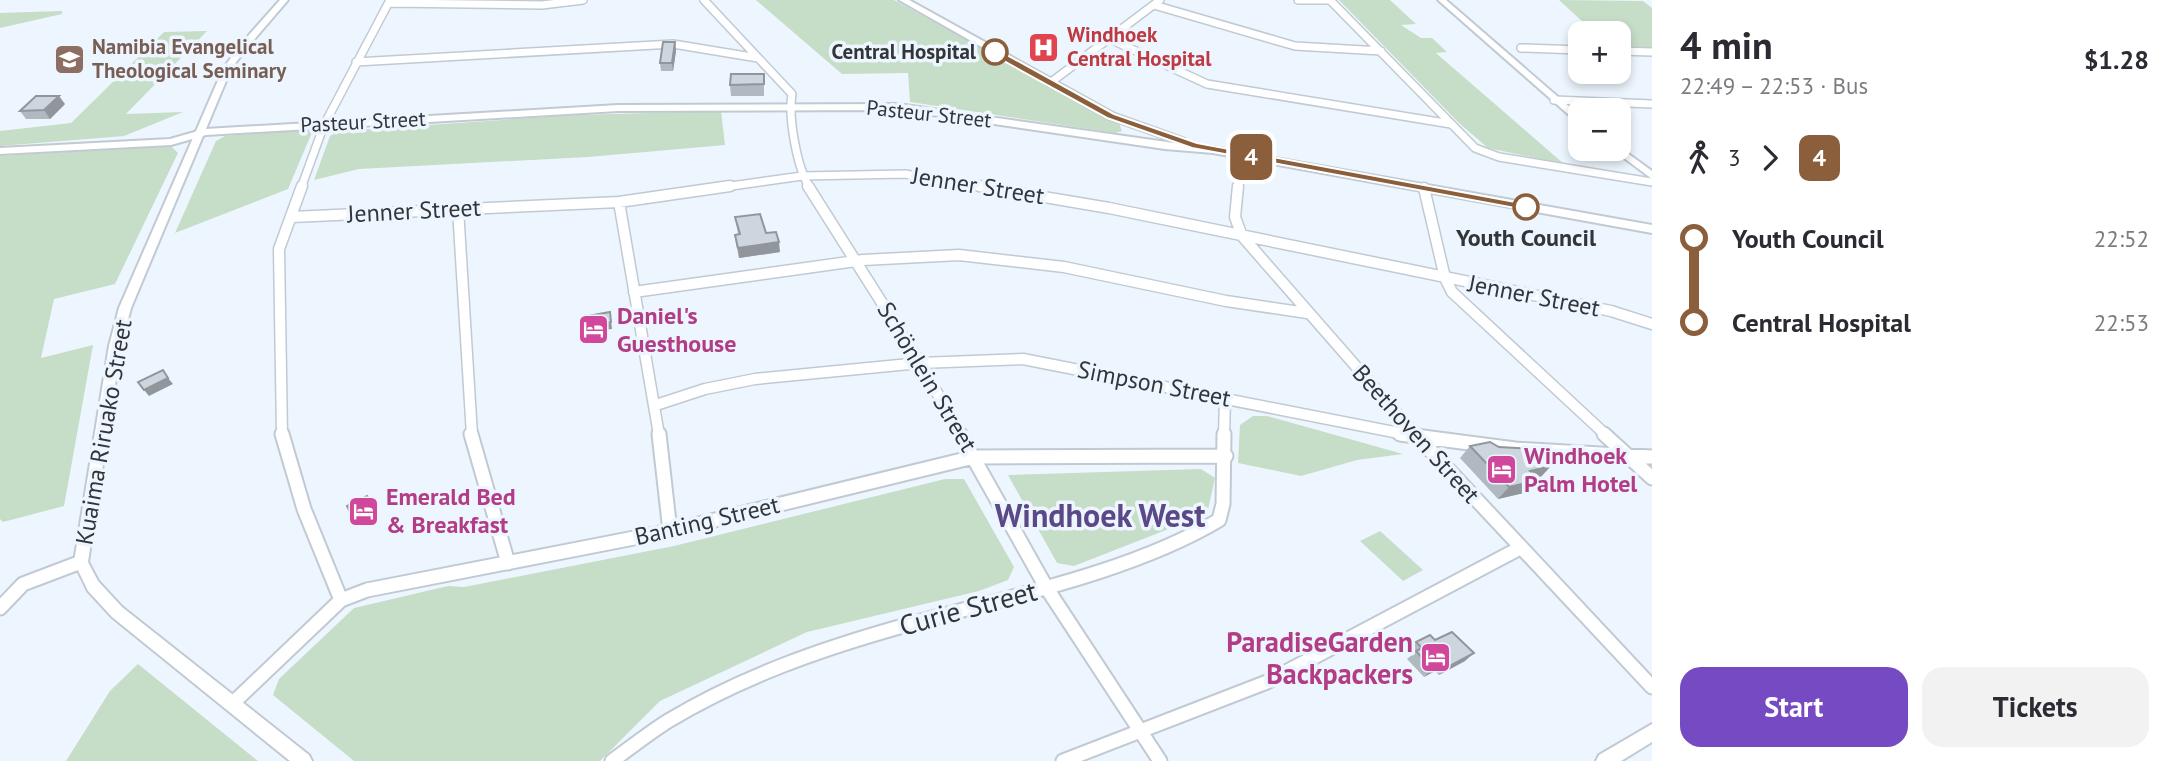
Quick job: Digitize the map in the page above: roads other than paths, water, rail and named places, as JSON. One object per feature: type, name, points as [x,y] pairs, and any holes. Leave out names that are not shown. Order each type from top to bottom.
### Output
[{"type":"main road","points":[[903,0],[1155,139]]},
{"type":"main road","name":"Pasteur Street","points":[[0,151],[171,142],[198,134],[235,130],[605,108],[909,108],[1155,139],[1652,229]]},
{"type":"street","name":"Kuaima Riruako Street","points":[[284,0],[233,59],[198,134],[120,323],[81,562],[93,586],[117,612],[299,759]]},
{"type":"street","points":[[341,600],[304,509],[282,435],[279,249],[324,125],[390,1],[542,5],[583,0]]},
{"type":"street","name":"Schönlein Street","points":[[704,0],[788,88],[793,99],[790,106],[802,176],[920,363],[1046,587],[1160,761]]},
{"type":"street","points":[[1298,0],[1330,0],[1469,144],[1490,155],[1652,182]]},
{"type":"street","points":[[1442,0],[1568,111]]},
{"type":"street","points":[[1050,83],[1157,2],[1295,46],[1381,51]]},
{"type":"street","points":[[1110,39],[1207,84],[1451,124]]},
{"type":"street","points":[[356,62],[673,44],[759,58]]},
{"type":"street","points":[[1521,48],[1568,50]]},
{"type":"street","points":[[1631,51],[1652,52]]},
{"type":"street","points":[[1554,100],[1652,104]]},
{"type":"street","points":[[1241,155],[1235,217],[1242,236]]},
{"type":"street","points":[[1631,160],[1652,176]]},
{"type":"street","name":"Jenner Street","points":[[292,217],[619,202],[802,176],[905,174],[945,179],[1242,236],[1611,311],[1652,324]]},
{"type":"street","points":[[1424,188],[1445,278],[1452,292],[1652,478]]},
{"type":"street","points":[[619,202],[656,405],[670,531]]},
{"type":"street","points":[[458,209],[472,443],[508,563]]},
{"type":"street","name":"Beethoven Street","points":[[1242,236],[1418,437],[1652,687]]},
{"type":"street","points":[[634,292],[855,260],[934,255],[1004,258],[1307,313]]},
{"type":"street","name":"Simpson Street","points":[[656,405],[705,389],[755,379],[920,363],[1032,360],[1418,437],[1515,449],[1652,457]]},
{"type":"street","name":"Curie Street","points":[[612,761],[642,737],[682,712],[760,672],[827,647],[1046,587],[1146,554],[1204,530],[1219,520],[1223,504],[1225,398]]},
{"type":"street","name":"Banting Street","points":[[232,704],[341,600],[368,590],[670,531],[974,457],[1226,456]]},
{"type":"street","points":[[1063,761],[1267,682],[1520,548]]},
{"type":"street","points":[[0,608],[23,584],[81,562]]},
{"type":"street","points":[[1605,761],[1652,732]]},
{"type":"place","name":"Windhoek Central Hospital","points":[[1044,47]]},
{"type":"place","name":"Central Hospital","points":[[995,52]]},
{"type":"place","name":"Namibia Evangelical Theological Seminary","points":[[69,59]]},
{"type":"place","name":"Youth Council","points":[[1526,207]]},
{"type":"place","name":"Daniel's Guesthouse","points":[[594,330]]},
{"type":"place","name":"Windhoek Palm Hotel","points":[[1501,470]]},
{"type":"place","name":"Emerald Bed & Breakfast","points":[[363,511]]},
{"type":"place","name":"ParadiseGarden Backpackers","points":[[1436,658]]},
{"type":"district","name":"Windhoek West","points":[[1100,516]]}]
